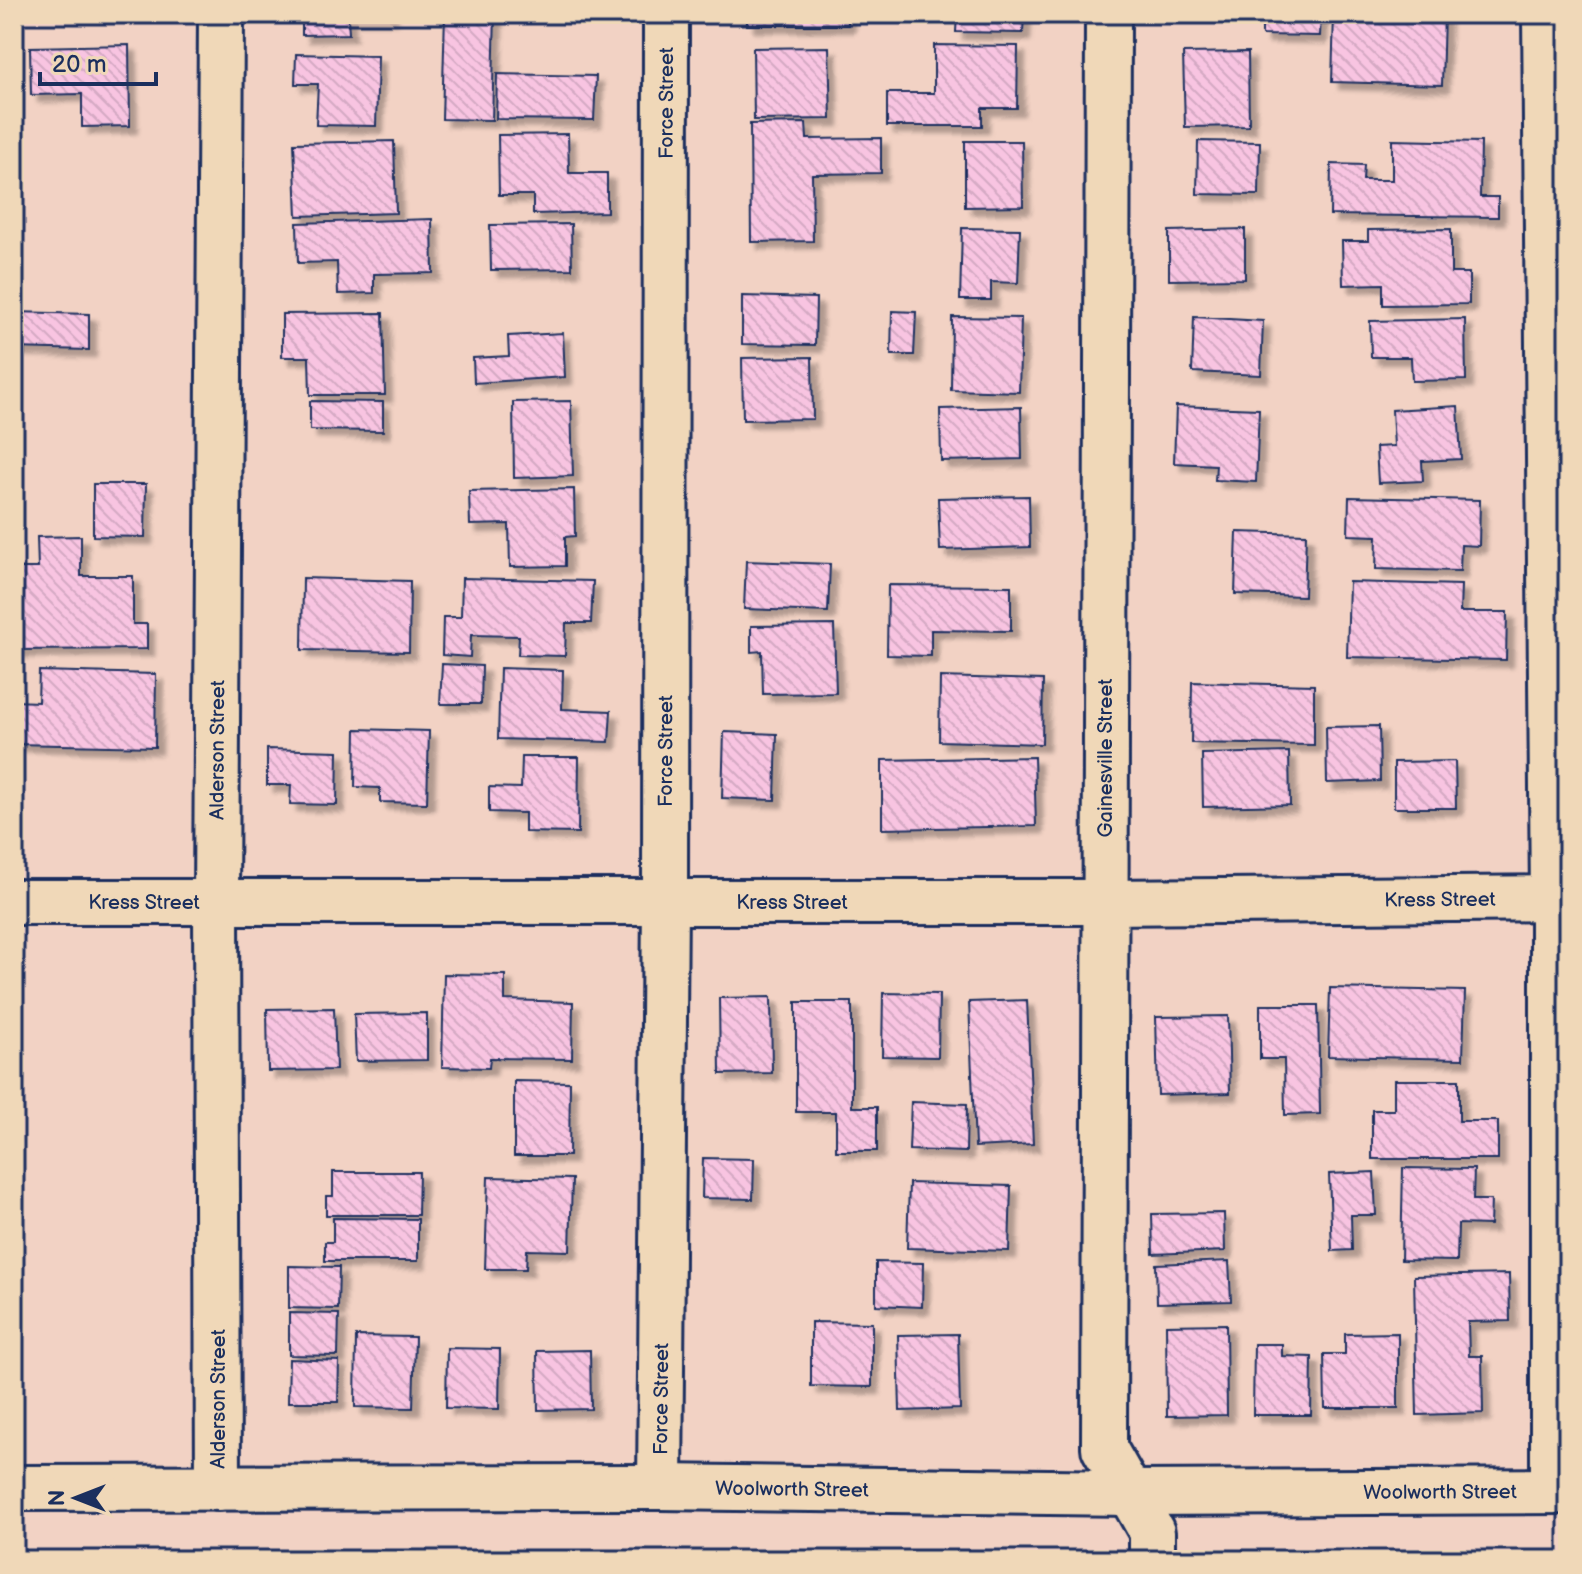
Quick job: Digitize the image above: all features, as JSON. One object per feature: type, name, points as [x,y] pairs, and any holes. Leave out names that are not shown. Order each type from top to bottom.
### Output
[{"type":"street","name":"Alderson Street","points":[[218,1488],[216,903],[221,14]]},
{"type":"street","name":"Force Street","points":[[660,1487],[665,902],[666,14]]},
{"type":"street","name":"Gainesville Street","points":[[1108,14],[1103,902],[1104,1448],[1152,1532],[1152,1560]]},
{"type":"street","points":[[1545,14],[1560,898],[1560,1491]]},
{"type":"street","name":"Kress Street","points":[[14,902],[1103,902],[1560,898]]},
{"type":"street","name":"Woolworth Street","points":[[14,1488],[660,1487],[1132,1493],[1560,1491]]},
{"type":"building","points":[[302,14],[391,14],[391,17],[348,17],[349,34],[302,35]]},
{"type":"building","points":[[445,14],[495,14],[492,120],[442,119]]},
{"type":"building","points":[[747,14],[848,14],[848,25],[747,25]]},
{"type":"building","points":[[957,14],[1024,14],[1023,33],[956,32]]},
{"type":"building","points":[[1262,14],[1321,14],[1320,36],[1262,35]]},
{"type":"building","points":[[1334,14],[1444,14],[1442,85],[1332,82]]},
{"type":"building","points":[[129,45],[130,126],[82,127],[82,94],[31,95],[30,47]]},
{"type":"building","points":[[934,45],[1018,46],[1017,108],[982,108],[982,126],[887,126],[887,93],[934,93]]},
{"type":"building","points":[[829,47],[831,119],[754,120],[753,48]]},
{"type":"building","points":[[1248,52],[1249,126],[1185,127],[1183,53]]},
{"type":"building","points":[[296,54],[378,56],[376,126],[316,125],[318,84],[295,84]]},
{"type":"building","points":[[497,74],[596,76],[594,120],[496,119]]},
{"type":"building","points":[[806,123],[807,139],[881,138],[881,173],[812,174],[813,241],[751,242],[750,124]]},
{"type":"building","points":[[568,134],[569,173],[607,173],[607,212],[533,214],[533,195],[499,195],[498,135]]},
{"type":"building","points":[[1392,140],[1481,142],[1480,197],[1498,197],[1498,217],[1330,215],[1331,164],[1364,165],[1363,180],[1392,180]]},
{"type":"building","points":[[394,141],[396,213],[297,216],[294,143]]},
{"type":"building","points":[[965,141],[1022,141],[1023,206],[965,207]]},
{"type":"building","points":[[1198,141],[1260,142],[1259,195],[1197,194]]},
{"type":"building","points":[[432,219],[433,273],[374,274],[374,293],[338,294],[337,262],[298,263],[297,223]]},
{"type":"building","points":[[571,224],[572,269],[491,270],[490,225]]},
{"type":"building","points":[[962,228],[1020,229],[1018,283],[991,282],[991,300],[960,300]]},
{"type":"building","points":[[1245,229],[1245,279],[1169,280],[1169,231]]},
{"type":"building","points":[[1451,229],[1451,273],[1469,273],[1469,304],[1383,305],[1383,284],[1343,285],[1342,241],[1368,241],[1368,230]]},
{"type":"building","points":[[742,296],[816,298],[815,345],[742,344]]},
{"type":"building","points":[[892,311],[916,312],[914,355],[891,355]]},
{"type":"building","points":[[14,312],[89,314],[89,350],[14,348]]},
{"type":"building","points":[[383,313],[385,395],[310,395],[309,357],[282,357],[282,314]]},
{"type":"building","points":[[952,317],[1021,318],[1019,392],[951,390]]},
{"type":"building","points":[[1194,317],[1263,321],[1261,375],[1192,372]]},
{"type":"building","points":[[1465,319],[1466,380],[1412,381],[1411,357],[1371,357],[1370,321]]},
{"type":"building","points":[[563,333],[565,377],[474,383],[473,358],[509,356],[508,336]]},
{"type":"building","points":[[812,357],[813,419],[743,420],[742,358]]},
{"type":"building","points":[[310,401],[383,402],[383,431],[310,430]]},
{"type":"building","points":[[571,401],[573,476],[514,478],[513,402]]},
{"type":"building","points":[[1176,406],[1259,409],[1256,482],[1215,480],[1216,465],[1174,463]]},
{"type":"building","points":[[1458,406],[1461,459],[1422,461],[1423,481],[1378,483],[1376,447],[1394,446],[1392,410]]},
{"type":"building","points":[[1021,407],[1022,459],[941,461],[940,409]]},
{"type":"building","points":[[93,484],[146,484],[145,537],[93,536]]},
{"type":"building","points":[[574,489],[575,536],[565,537],[565,566],[510,567],[509,524],[470,525],[469,491]]},
{"type":"building","points":[[1029,496],[1030,547],[940,550],[938,498]]},
{"type":"building","points":[[1349,497],[1480,500],[1479,546],[1461,545],[1460,571],[1376,569],[1377,536],[1348,535]]},
{"type":"building","points":[[1237,532],[1306,534],[1304,596],[1235,594]]},
{"type":"building","points":[[81,536],[81,576],[133,576],[133,624],[147,624],[147,649],[14,650],[14,568],[38,568],[37,537]]},
{"type":"building","points":[[746,561],[830,564],[828,612],[744,609]]},
{"type":"building","points":[[303,578],[410,581],[409,652],[302,650]]},
{"type":"building","points":[[462,578],[593,581],[591,623],[566,623],[565,656],[518,655],[519,636],[471,635],[470,657],[442,655],[443,617],[461,617]]},
{"type":"building","points":[[1349,582],[1461,585],[1460,612],[1507,612],[1506,660],[1347,657]]},
{"type":"building","points":[[888,585],[1011,586],[1011,631],[931,630],[931,656],[887,655]]},
{"type":"building","points":[[834,625],[836,693],[763,694],[762,651],[751,652],[751,626]]},
{"type":"building","points":[[442,664],[482,666],[481,704],[440,704]]},
{"type":"building","points":[[500,668],[563,670],[562,709],[611,711],[609,742],[498,739]]},
{"type":"building","points":[[39,671],[156,674],[155,747],[14,744],[14,701],[38,702]]},
{"type":"building","points":[[940,677],[1043,680],[1042,744],[939,741]]},
{"type":"building","points":[[1192,682],[1314,685],[1314,745],[1191,743]]},
{"type":"building","points":[[1379,726],[1380,781],[1327,783],[1326,727]]},
{"type":"building","points":[[356,729],[429,731],[427,803],[380,802],[380,788],[355,787]]},
{"type":"building","points":[[724,732],[777,734],[775,800],[722,798]]},
{"type":"building","points":[[267,749],[338,751],[337,805],[290,804],[291,785],[267,785]]},
{"type":"building","points":[[1289,752],[1290,805],[1203,807],[1202,754]]},
{"type":"building","points":[[522,757],[579,757],[578,833],[525,832],[525,813],[489,812],[489,787],[521,788]]},
{"type":"building","points":[[1034,757],[1036,826],[882,829],[882,760]]},
{"type":"building","points":[[1455,761],[1456,808],[1394,808],[1394,762]]},
{"type":"building","points":[[444,974],[505,975],[505,1000],[573,1002],[572,1059],[490,1058],[489,1068],[442,1067]]},
{"type":"building","points":[[1330,988],[1465,991],[1463,1059],[1328,1056]]},
{"type":"building","points":[[883,993],[939,994],[938,1057],[882,1056]]},
{"type":"building","points":[[771,997],[772,1073],[720,1074],[719,998]]},
{"type":"building","points":[[1027,1000],[1033,1144],[975,1147],[969,1002]]},
{"type":"building","points":[[796,1002],[852,1002],[852,1107],[877,1107],[877,1151],[836,1151],[836,1112],[796,1112]]},
{"type":"building","points":[[1260,1005],[1318,1005],[1320,1114],[1285,1115],[1284,1059],[1260,1059]]},
{"type":"building","points":[[334,1008],[336,1070],[268,1071],[267,1009]]},
{"type":"building","points":[[427,1013],[427,1060],[356,1061],[354,1014]]},
{"type":"building","points":[[1228,1016],[1230,1093],[1158,1095],[1156,1017]]},
{"type":"building","points":[[1394,1080],[1459,1080],[1459,1121],[1498,1121],[1498,1159],[1372,1159],[1372,1110],[1394,1110]]},
{"type":"building","points":[[514,1081],[570,1082],[569,1156],[514,1156]]},
{"type":"building","points":[[911,1102],[967,1104],[966,1152],[909,1150]]},
{"type":"building","points":[[703,1158],[754,1159],[753,1199],[702,1198]]},
{"type":"building","points":[[1403,1168],[1474,1169],[1473,1200],[1491,1200],[1490,1225],[1458,1224],[1457,1261],[1401,1260]]},
{"type":"building","points":[[333,1172],[419,1172],[418,1215],[326,1215],[326,1196],[333,1196]]},
{"type":"building","points":[[1374,1172],[1376,1215],[1351,1215],[1352,1250],[1332,1251],[1329,1174]]},
{"type":"building","points":[[488,1177],[572,1179],[570,1251],[527,1250],[526,1269],[485,1269]]},
{"type":"building","points":[[909,1183],[1011,1186],[1009,1251],[907,1248]]},
{"type":"building","points":[[1224,1213],[1225,1251],[1153,1254],[1152,1214]]},
{"type":"building","points":[[333,1218],[418,1219],[418,1261],[325,1261],[325,1242],[333,1242]]},
{"type":"building","points":[[1229,1261],[1231,1301],[1157,1303],[1156,1264]]},
{"type":"building","points":[[876,1262],[923,1263],[922,1307],[876,1305]]},
{"type":"building","points":[[289,1266],[339,1267],[338,1309],[289,1308]]},
{"type":"building","points":[[1509,1274],[1510,1321],[1468,1322],[1469,1356],[1482,1356],[1483,1413],[1417,1415],[1414,1276]]},
{"type":"building","points":[[289,1313],[339,1314],[338,1356],[289,1355]]},
{"type":"building","points":[[811,1322],[872,1323],[872,1387],[811,1386]]},
{"type":"building","points":[[1226,1324],[1227,1415],[1167,1416],[1166,1325]]},
{"type":"building","points":[[1398,1333],[1398,1408],[1325,1408],[1324,1354],[1345,1354],[1345,1334]]},
{"type":"building","points":[[958,1334],[960,1409],[900,1411],[898,1335]]},
{"type":"building","points":[[356,1336],[415,1337],[413,1408],[355,1407]]},
{"type":"building","points":[[1254,1344],[1282,1344],[1282,1356],[1312,1357],[1311,1415],[1253,1415]]},
{"type":"building","points":[[447,1348],[500,1349],[499,1409],[446,1408]]},
{"type":"building","points":[[590,1350],[591,1409],[538,1410],[537,1351]]},
{"type":"building","points":[[289,1359],[339,1361],[338,1402],[288,1402]]},
{"type":"building","points":[[457,1557],[510,1558],[510,1560],[457,1560]]}]
